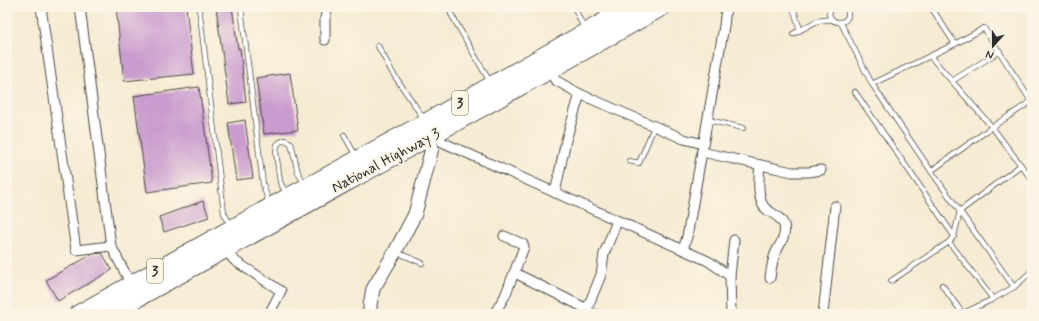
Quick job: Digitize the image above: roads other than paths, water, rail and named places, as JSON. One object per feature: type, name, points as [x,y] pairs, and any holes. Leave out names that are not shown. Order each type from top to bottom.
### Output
[{"type":"highway","name":"National Highway 3","points":[[109,314],[232,240],[270,206],[306,186],[358,159],[433,137],[492,85],[586,31],[606,13],[630,7]]},
{"type":"highway","name":"National Highway 3","points":[[78,314],[131,284],[232,240],[433,137],[662,7]]},
{"type":"street","points":[[41,7],[76,250],[111,246]]},
{"type":"street","points":[[80,7],[111,246],[131,284]]},
{"type":"street","points":[[326,40],[325,18],[328,7]]},
{"type":"street","points":[[683,249],[687,237],[708,120],[726,7]]},
{"type":"street","points":[[550,70],[555,80],[580,94],[702,148],[760,165],[792,172],[821,170]]},
{"type":"street","points":[[555,193],[566,140],[580,94]]},
{"type":"street","points":[[370,314],[373,289],[396,252],[415,214],[433,137],[555,193],[683,249],[708,261],[730,276]]},
{"type":"street","points":[[760,165],[758,181],[761,200],[765,208],[780,218],[784,226],[784,236],[775,254],[770,278]]},
{"type":"street","points":[[823,314],[835,206]]},
{"type":"street","points":[[515,273],[587,309],[601,275],[604,254],[618,221]]},
{"type":"street","points":[[494,314],[505,296],[524,247],[523,244],[504,236]]},
{"type":"street","points":[[232,240],[235,261],[281,290],[269,314]]},
{"type":"street","points":[[731,314],[730,276],[734,240]]},
{"type":"lane","points":[[199,7],[224,213],[232,240]]},
{"type":"lane","points":[[574,7],[586,31]]},
{"type":"lane","points":[[793,7],[800,30]]},
{"type":"lane","points":[[832,7],[829,15],[836,22],[841,23],[872,84],[931,171],[1014,288]]},
{"type":"lane","points":[[841,23],[848,16],[849,11],[846,7]]},
{"type":"lane","points":[[931,7],[955,44]]},
{"type":"lane","points":[[242,8],[264,184],[270,206]]},
{"type":"lane","points":[[451,14],[492,85]]},
{"type":"lane","points":[[793,34],[817,21],[832,19]]},
{"type":"lane","points":[[872,84],[955,44],[984,28],[1032,101],[992,127],[931,171]]},
{"type":"lane","points":[[378,46],[392,72],[433,137]]},
{"type":"lane","points":[[952,81],[1000,52]]},
{"type":"lane","points":[[930,56],[992,127],[1032,180]]},
{"type":"lane","points":[[855,92],[954,236]]},
{"type":"lane","points":[[708,120],[743,128]]},
{"type":"lane","points":[[629,161],[639,163],[654,127]]},
{"type":"lane","points":[[344,135],[358,159]]},
{"type":"lane","points":[[288,197],[280,182],[276,152],[277,145],[280,142],[285,140],[291,143],[298,173],[306,186]]},
{"type":"lane","points":[[891,281],[949,242],[954,236],[960,211],[1021,165]]},
{"type":"lane","points":[[949,242],[993,299]]},
{"type":"lane","points":[[396,252],[422,263]]},
{"type":"lane","points":[[942,285],[962,314],[1014,288],[1032,271]]},
{"type":"lane","points":[[7,305],[9,314]]},
{"type":"lane","points":[[587,309],[603,314]]}]
